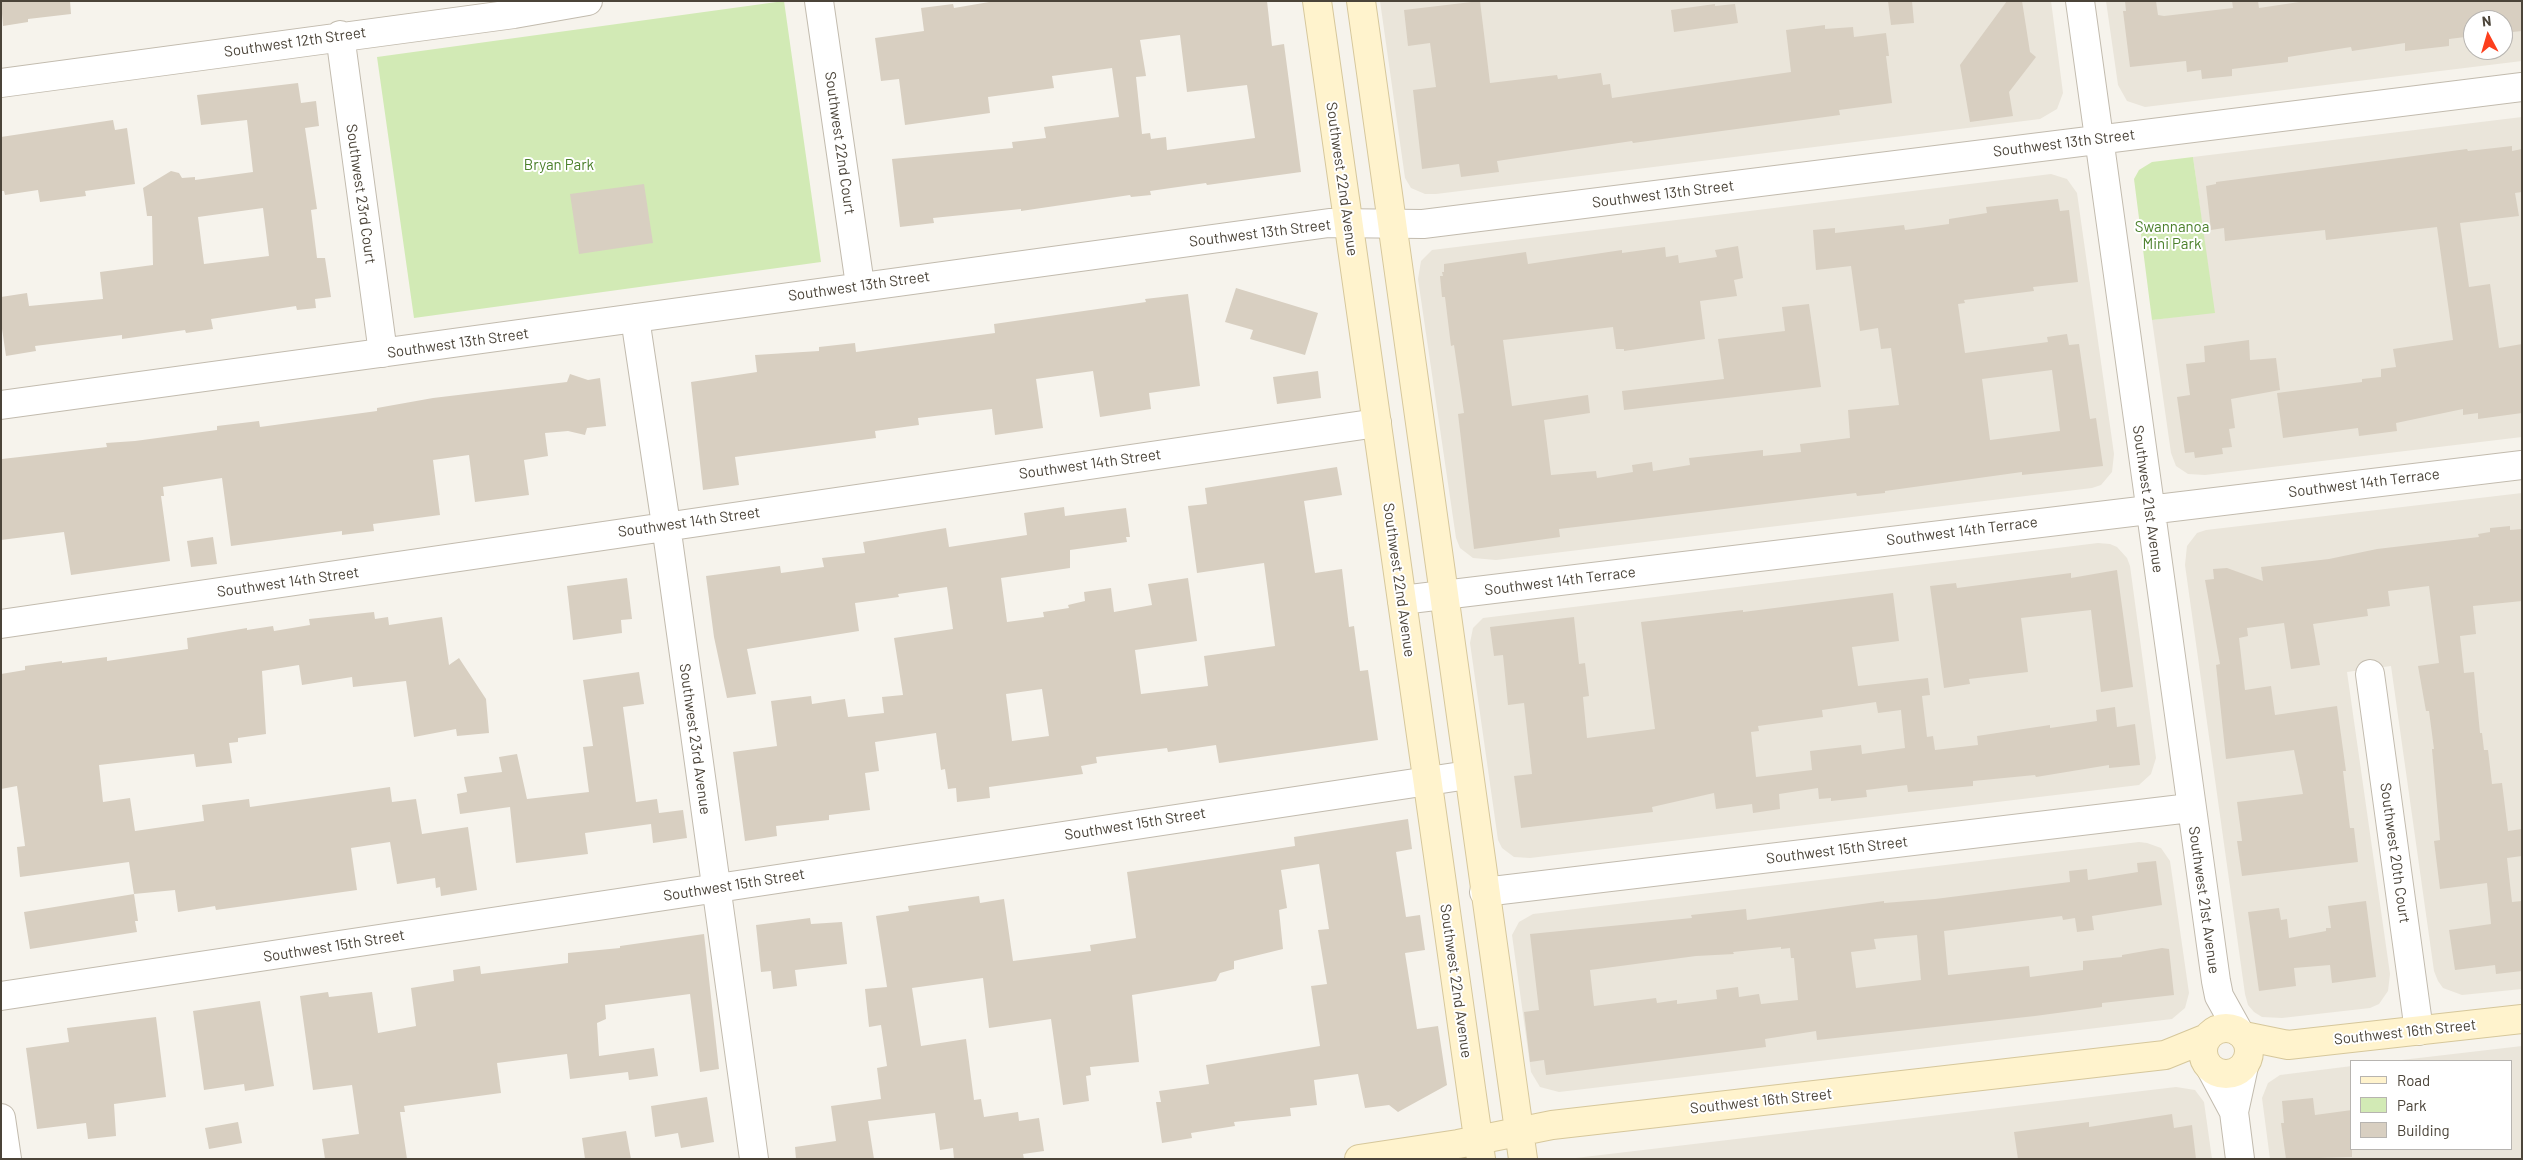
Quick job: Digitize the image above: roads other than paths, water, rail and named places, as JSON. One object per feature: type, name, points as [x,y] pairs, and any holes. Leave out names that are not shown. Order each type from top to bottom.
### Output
[{"type":"main road","name":"Southwest 22nd Avenue","points":[[1317,1],[1480,1149]]},
{"type":"main road","points":[[1361,1],[1390,224],[1523,1159]]},
{"type":"main road","name":"Southwest 16th Street","points":[[2246,1064],[2288,1045],[2522,1019]]},
{"type":"main road","points":[[2224,1028],[2242,1034],[2250,1048],[2246,1064],[2239,1071],[2225,1074],[2209,1052],[2224,1028]]},
{"type":"main road","name":"Southwest 16th Street","points":[[2242,1034],[2288,1045]]},
{"type":"main road","name":"Southwest 16th Street","points":[[1359,1159],[1480,1149],[1519,1130],[2165,1055],[2179,1060],[2209,1052]]},
{"type":"street","name":"Southwest 22nd Court","points":[[820,1],[860,286]]},
{"type":"street","name":"Southwest 21st Avenue","points":[[2080,1],[2190,808],[2218,996],[2209,1052]]},
{"type":"street","name":"Southwest 12th Street","points":[[1,83],[514,14],[582,2]]},
{"type":"street","name":"Southwest 23rd Court","points":[[340,36],[383,353]]},
{"type":"street","name":"Southwest 13th Street","points":[[1,404],[1329,223],[1410,225],[1432,223],[2522,88]]},
{"type":"street","name":"Southwest 23rd Avenue","points":[[635,318],[666,525],[754,1159]]},
{"type":"street","name":"Southwest 14th Street","points":[[1,624],[666,525],[1377,423]]},
{"type":"street","name":"Southwest 14th Terrace","points":[[1402,600],[2522,465]]},
{"type":"street","name":"Southwest 20th Court","points":[[2370,674],[2419,1031]]},
{"type":"street","name":"Southwest 15th Street","points":[[1,996],[1468,775]]},
{"type":"street","name":"Southwest 15th Street","points":[[1484,892],[2190,808]]},
{"type":"street","name":"Southwest 21st Avenue","points":[[2218,996],[2242,1034]]},
{"type":"street","points":[[2209,1052],[2234,1112],[2240,1159]]},
{"type":"street","points":[[2234,1112],[2246,1064]]},
{"type":"street","points":[[1,1118],[7,1159]]},
{"type":"park label","name":"Bryan Park","points":[[559,165]]},
{"type":"park label","name":"Swannanoa Mini Park","points":[[2172,236]]}]
